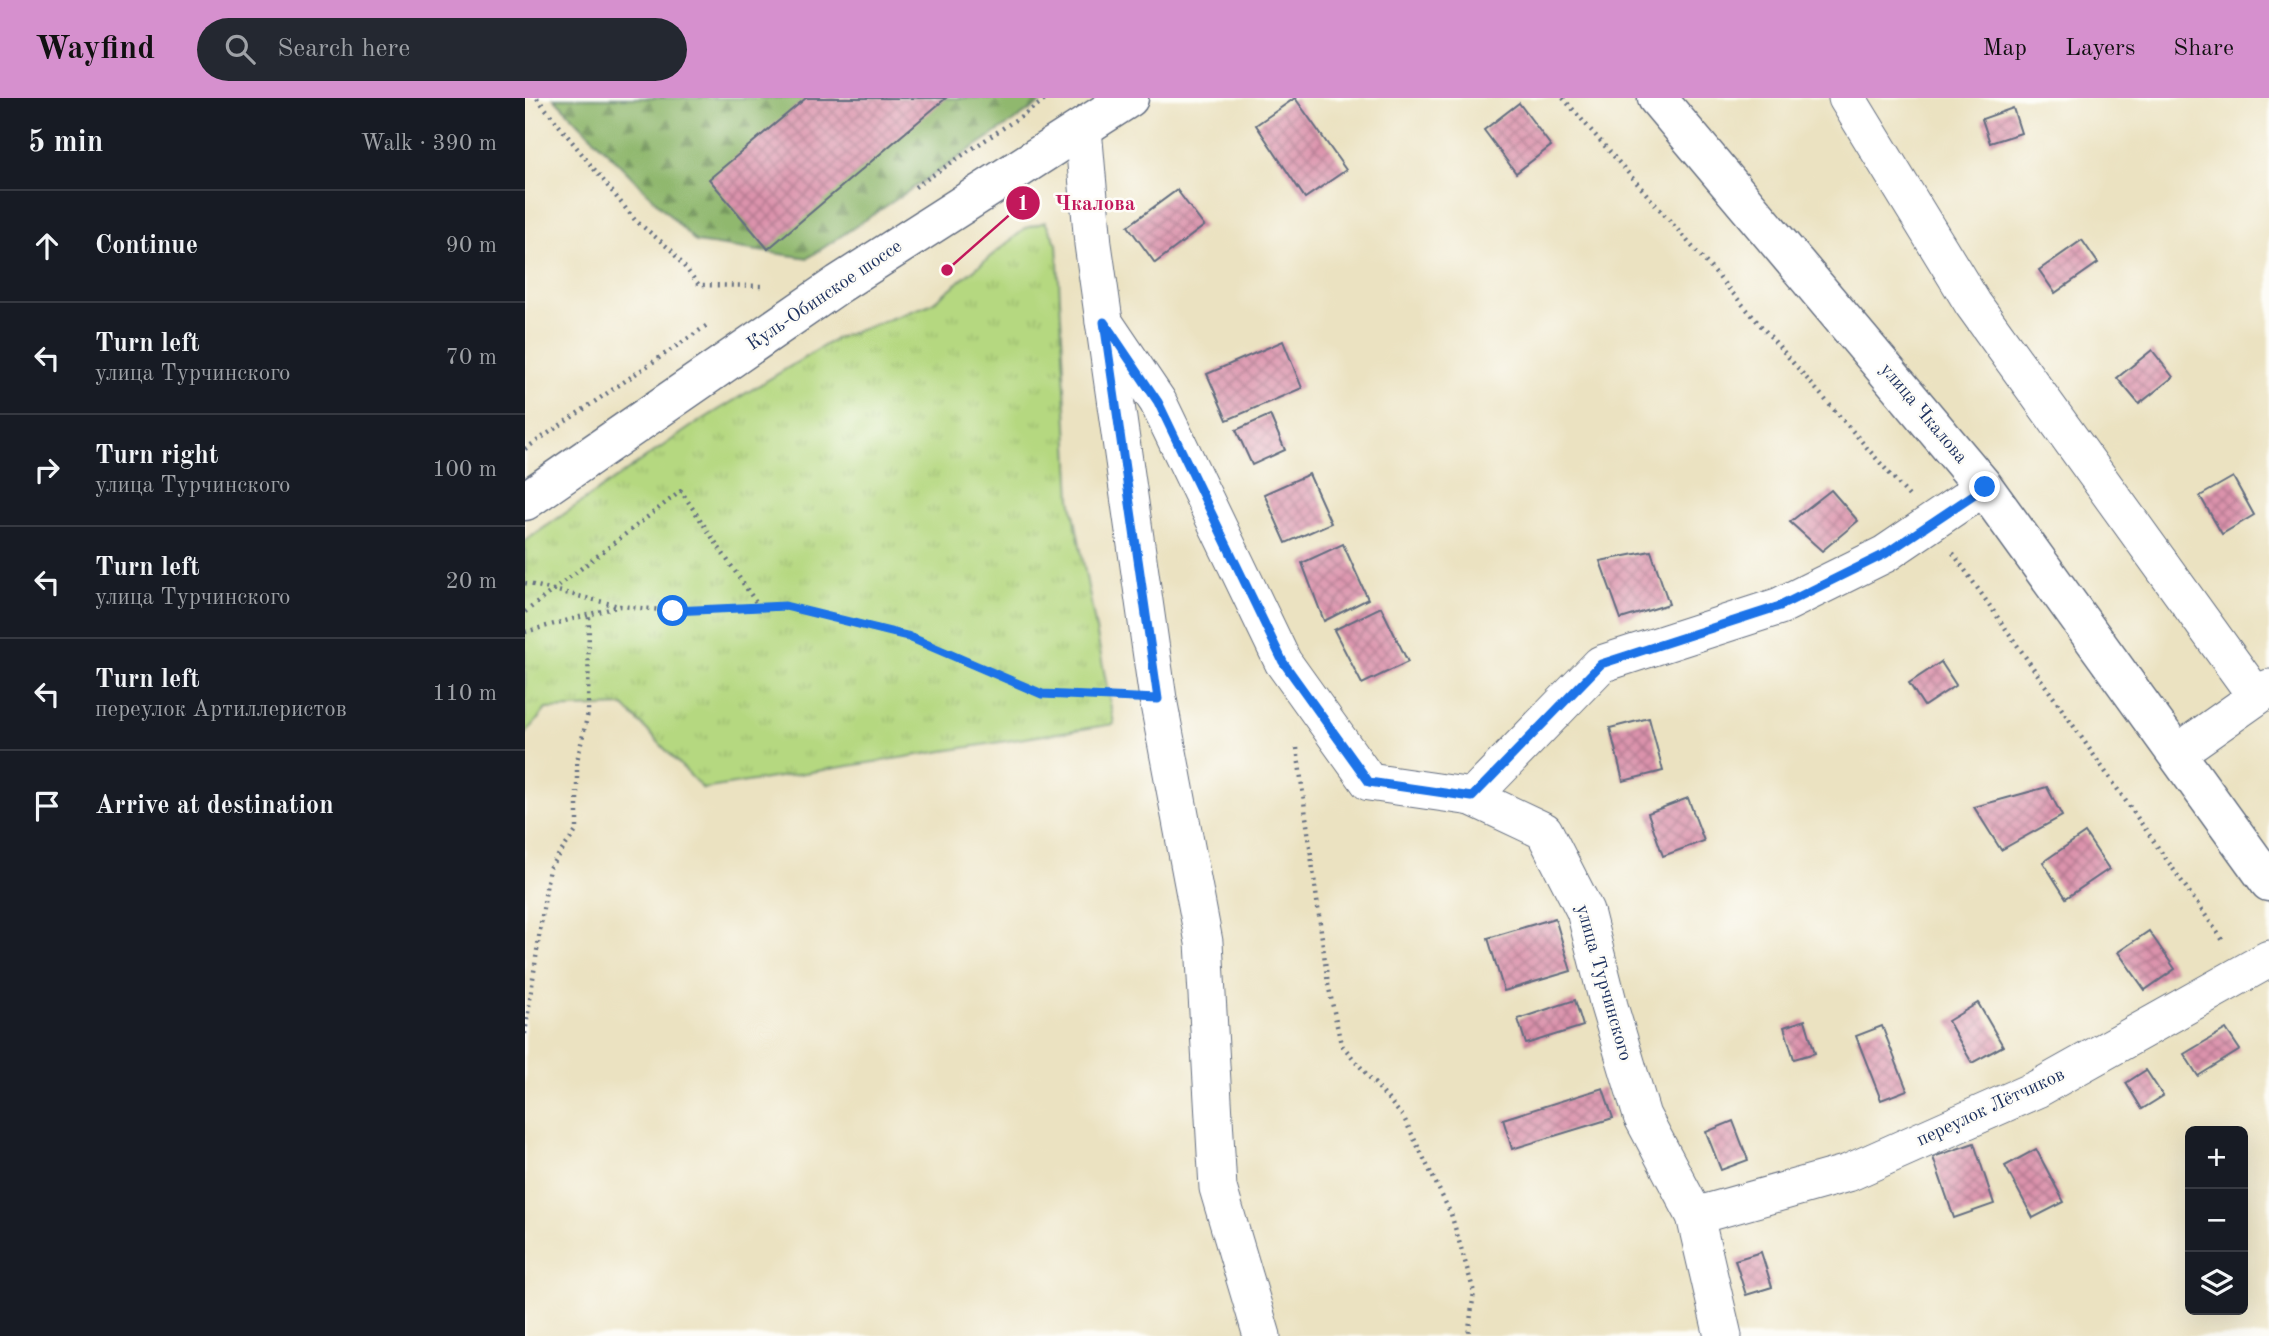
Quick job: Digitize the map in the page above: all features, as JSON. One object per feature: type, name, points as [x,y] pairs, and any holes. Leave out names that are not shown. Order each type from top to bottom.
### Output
[{"type":"main road","name":"Куль-Обинское шоссе","points":[[525,501],[839,284],[1129,98]]},
{"type":"main road","name":"улица Чкалова","points":[[1657,98],[1993,480]]},
{"type":"main road","name":"улица Чкалова","points":[[1685,98],[1993,480],[2185,747],[2269,882]]},
{"type":"main road","name":"улица Чкалова","points":[[2185,747],[2269,845]]},
{"type":"street","points":[[1847,98],[1973,304],[2262,692],[2185,747]]},
{"type":"street","name":"улица Турчинского","points":[[1083,129],[1093,244],[1158,699],[1204,942],[1218,1188],[1262,1336]]},
{"type":"street","name":"улица Турчинского","points":[[1104,322],[1158,402],[1283,662],[1369,782],[1472,797],[1544,831],[1585,911],[1609,1006],[1642,1116],[1695,1216],[1723,1336]]},
{"type":"street","points":[[1472,797],[1601,664],[1780,606],[1885,554],[1993,480]]},
{"type":"street","name":"переулок Лётчиков","points":[[1695,1216],[1848,1173],[2037,1090],[2269,959]]},
{"type":"path","points":[[537,98],[635,220],[671,250],[699,285],[765,286]]},
{"type":"path","points":[[525,612],[681,491],[760,607]]},
{"type":"path","points":[[525,583],[620,606],[673,611],[785,606],[907,636],[1042,694],[1158,699]]},
{"type":"path","points":[[525,632],[620,606]]},
{"type":"path","points":[[525,1034],[549,868],[577,830],[577,761],[588,713],[589,615]]},
{"type":"path","points":[[1295,736],[1328,984],[1341,1044],[1404,1118],[1451,1214],[1474,1292],[1468,1336]]},
{"type":"green space","points":[[554,98],[1048,98],[808,258],[696,242]]},
{"type":"green space","points":[[1045,222],[1057,244],[1071,498],[1114,724],[703,789],[624,706],[546,709],[525,735],[525,541],[692,426],[837,338],[931,304],[1026,228]]},
{"type":"building","points":[[806,98],[946,98],[768,249],[709,179]]},
{"type":"building","points":[[1295,98],[1346,170],[1305,198],[1256,125]]},
{"type":"building","points":[[1519,103],[1551,146],[1516,173],[1484,130]]},
{"type":"building","points":[[2013,108],[2021,133],[1990,143],[1982,119]]},
{"type":"building","points":[[1177,190],[1204,226],[1155,263],[1128,226]]},
{"type":"building","points":[[2082,240],[2098,263],[2055,293],[2039,270]]},
{"type":"building","points":[[1283,341],[1302,388],[1227,420],[1207,374]]},
{"type":"building","points":[[2152,350],[2173,377],[2139,404],[2117,378]]},
{"type":"building","points":[[1270,415],[1285,450],[1252,465],[1236,430]]},
{"type":"building","points":[[1309,474],[1331,523],[1286,543],[1264,494]]},
{"type":"building","points":[[2233,477],[2254,515],[2222,534],[2200,496]]},
{"type":"building","points":[[1831,490],[1858,521],[1822,551],[1790,522]]},
{"type":"building","points":[[1343,544],[1368,599],[1324,621],[1302,563]]},
{"type":"building","points":[[1651,551],[1669,604],[1621,619],[1600,561]]},
{"type":"building","points":[[1381,607],[1408,662],[1362,684],[1334,630]]},
{"type":"building","points":[[1941,662],[1956,685],[1924,706],[1909,683]]},
{"type":"building","points":[[1649,718],[1663,771],[1623,781],[1610,728]]},
{"type":"building","points":[[2047,787],[2062,816],[2001,850],[1974,807]]},
{"type":"building","points":[[1688,798],[1704,841],[1663,856],[1648,813]]},
{"type":"building","points":[[2085,833],[2109,869],[2066,898],[2043,862]]},
{"type":"building","points":[[1555,918],[1571,971],[1504,991],[1488,938]]},
{"type":"building","points":[[2149,931],[2175,969],[2145,990],[2118,952]]},
{"type":"building","points":[[1575,1000],[1583,1026],[1526,1044],[1518,1019]]},
{"type":"building","points":[[1978,1003],[2003,1046],[1972,1063],[1948,1021]]},
{"type":"building","points":[[1805,1020],[1815,1053],[1794,1059],[1784,1027]]},
{"type":"building","points":[[1882,1026],[1907,1090],[1881,1100],[1856,1036]]},
{"type":"building","points":[[2226,1029],[2240,1050],[2198,1076],[2184,1054]]},
{"type":"building","points":[[2146,1070],[2163,1096],[2142,1109],[2126,1083]]},
{"type":"building","points":[[1603,1088],[1613,1118],[1512,1149],[1503,1119]]},
{"type":"building","points":[[1733,1121],[1748,1160],[1721,1170],[1706,1132]]},
{"type":"building","points":[[1974,1143],[1994,1204],[1954,1218],[1933,1157]]},
{"type":"building","points":[[2036,1149],[2064,1202],[2033,1218],[2005,1166]]},
{"type":"building","points":[[1761,1252],[1772,1287],[1746,1295],[1735,1260]]},
{"type":"place","name":"Чкалова","points":[[947,270]]},
{"type":"route","points":[[673,611],[785,606],[907,636],[1042,694],[1158,699],[1104,322],[1158,402],[1223,532],[1283,662],[1369,782],[1472,797],[1601,664],[1780,606],[1885,554],[1985,487]]}]
